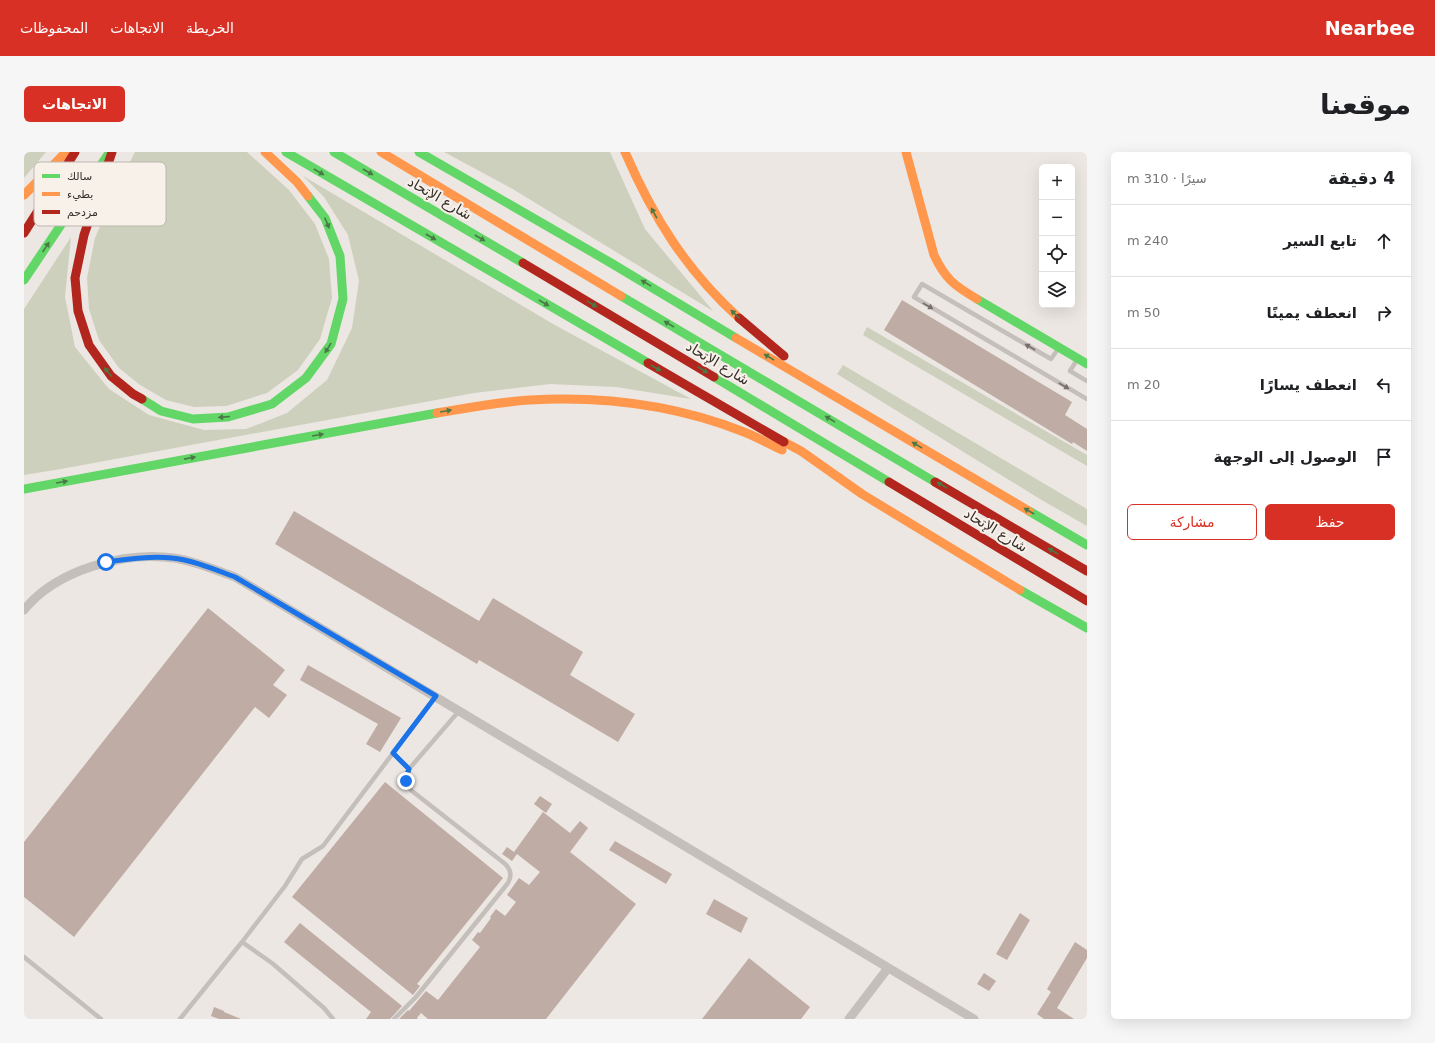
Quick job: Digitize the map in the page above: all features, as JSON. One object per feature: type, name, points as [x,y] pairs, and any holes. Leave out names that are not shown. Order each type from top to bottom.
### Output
[{"type":"main road","points":[[56,162],[66,152]]},
{"type":"main road","points":[[69,162],[75,152]]},
{"type":"main road","points":[[108,162],[111,152]]},
{"type":"main road","points":[[104,162],[111,152]]},
{"type":"main road","points":[[87,226],[75,278],[78,312],[89,345],[111,376],[133,394],[161,410],[193,419],[228,417],[272,404],[306,378],[331,344],[343,299],[340,256],[325,218],[297,182],[265,152]]},
{"type":"main road","points":[[286,152],[581,325],[801,451],[862,494]]},
{"type":"main road","name":"شارع الإتحاد","points":[[334,152],[1087,600]]},
{"type":"main road","name":"شارع الإتحاد","points":[[382,152],[536,246],[1087,571]]},
{"type":"main road","points":[[419,152],[611,263],[978,482],[1087,545]]},
{"type":"main road","points":[[625,152],[639,187],[663,229],[690,265],[721,301],[769,345],[866,414]]},
{"type":"main road","points":[[906,152],[934,255],[940,268],[948,279],[962,291],[1087,364]]},
{"type":"main road","points":[[24,195],[34,185]]},
{"type":"main road","points":[[24,233],[34,217]]},
{"type":"main road","points":[[24,280],[61,226]]},
{"type":"main road","points":[[24,489],[466,408],[529,400],[590,400],[646,405],[705,418],[745,432],[789,453],[862,494],[1012,585],[1087,628]]},
{"type":"street","points":[[24,610],[31,602],[53,585],[80,571],[106,562],[137,557],[174,558],[205,566],[235,577],[974,1019]]},
{"type":"street","points":[[849,1019],[888,968]]},
{"type":"lane","points":[[1059,347],[1051,360],[922,284],[914,297],[1087,399]]},
{"type":"lane","points":[[1078,358],[1070,371],[1087,381]]},
{"type":"lane","points":[[180,1019],[285,886],[302,859],[322,846],[436,696]]},
{"type":"lane","points":[[394,1019],[421,991],[508,884],[510,876],[509,869],[504,863],[412,791],[407,785],[406,777],[409,769],[459,710]]},
{"type":"lane","points":[[393,753],[409,769]]},
{"type":"lane","points":[[242,942],[272,964],[324,1008],[333,1019]]},
{"type":"lane","points":[[24,957],[101,1019]]},
{"type":"green space","points":[[24,152],[46,152],[38,162],[34,162],[34,166],[24,178]]},
{"type":"green space","points":[[135,152],[247,152],[289,190],[315,224],[329,259],[332,298],[320,339],[298,370],[267,393],[226,406],[194,407],[166,400],[140,385],[119,368],[99,340],[89,309],[87,278],[95,238],[100,226],[166,226],[166,162],[130,162]]},
{"type":"green space","points":[[444,152],[610,152],[645,229],[713,311],[511,188]]},
{"type":"green space","points":[[303,176],[553,324],[691,399],[616,387],[550,384],[474,393],[24,475],[24,309],[71,237],[65,297],[75,347],[109,389],[149,415],[204,430],[246,429],[287,413],[327,380],[352,328],[359,281],[348,235],[324,197]]},
{"type":"green space","points":[[867,327],[1087,455],[1087,466],[863,335]]},
{"type":"green space","points":[[843,365],[1087,509],[1087,526],[1045,502],[837,374]]},
{"type":"building","points":[[902,300],[1072,402],[1065,415],[1087,429],[1087,451],[1073,442],[1072,444],[884,330]]},
{"type":"building","points":[[294,511],[479,621],[493,598],[583,652],[570,675],[635,714],[618,742],[479,660],[477,664],[275,544]]},
{"type":"building","points":[[208,608],[285,670],[273,685],[287,695],[269,718],[255,707],[74,937],[24,897],[24,842]]},
{"type":"building","points":[[308,665],[401,718],[380,752],[366,744],[378,724],[300,680]]},
{"type":"building","points":[[385,782],[503,878],[417,984],[420,986],[413,995],[292,897]]},
{"type":"building","points":[[540,796],[552,804],[546,813],[534,804]]},
{"type":"building","points":[[543,812],[570,833],[580,821],[588,828],[570,852],[636,904],[546,1019],[428,1019],[421,1013],[417,1018],[418,1019],[399,1019],[408,1010],[409,1011],[426,991],[438,1000],[480,947],[472,940],[478,932],[480,933],[496,909],[505,916],[516,902],[507,895],[519,878],[529,885],[540,872],[517,854],[512,861],[502,854],[507,847],[514,852]]},
{"type":"building","points":[[615,841],[672,874],[666,884],[609,850]]},
{"type":"building","points":[[714,899],[748,918],[741,933],[706,914]]},
{"type":"building","points":[[1020,913],[1030,920],[1007,960],[996,954]]},
{"type":"building","points":[[300,923],[402,1006],[390,1019],[366,1019],[371,1012],[284,942]]},
{"type":"building","points":[[1075,942],[1087,950],[1087,958],[1057,1008],[1074,1019],[1044,1019],[1037,1014],[1051,992],[1047,989]]},
{"type":"building","points":[[749,958],[810,1007],[801,1019],[702,1019]]},
{"type":"building","points":[[984,973],[996,981],[989,991],[977,984]]},
{"type":"building","points":[[214,1007],[241,1019],[219,1019],[211,1016]]},
{"type":"traffic: fast","points":[[286,152],[648,363]]},
{"type":"traffic: fast","points":[[334,152],[523,263]]},
{"type":"traffic: fast","points":[[419,152],[611,263],[736,338]]},
{"type":"traffic: fast","points":[[103,162],[109,153]]},
{"type":"traffic: fast","points":[[142,399],[161,411],[193,419],[228,417],[272,404],[306,378],[331,344],[343,299],[340,256],[325,218],[308,196]]},
{"type":"traffic: fast","points":[[24,280],[60,226]]},
{"type":"traffic: fast","points":[[621,296],[935,482]]},
{"type":"traffic: fast","points":[[977,299],[1087,364]]},
{"type":"traffic: fast","points":[[714,377],[889,482]]},
{"type":"traffic: fast","points":[[24,489],[437,413]]},
{"type":"traffic: fast","points":[[1029,511],[1087,545]]},
{"type":"traffic: fast","points":[[1020,590],[1087,628]]},
{"type":"traffic: slow","points":[[56,162],[66,152]]},
{"type":"traffic: slow","points":[[265,152],[297,182],[308,196]]},
{"type":"traffic: slow","points":[[381,152],[621,296]]},
{"type":"traffic: slow","points":[[625,152],[647,199],[687,262],[720,300],[739,318]]},
{"type":"traffic: slow","points":[[906,152],[934,255],[942,270],[951,281],[977,299]]},
{"type":"traffic: slow","points":[[24,195],[34,185]]},
{"type":"traffic: slow","points":[[736,338],[1029,511]]},
{"type":"traffic: slow","points":[[437,413],[530,400],[557,399],[611,401],[638,404],[692,415],[744,432],[782,450]]},
{"type":"traffic: slow","points":[[784,442],[801,451],[862,494],[1020,590]]},
{"type":"traffic: jam","points":[[69,162],[75,152]]},
{"type":"traffic: jam","points":[[109,162],[112,152]]},
{"type":"traffic: jam","points":[[24,233],[34,217]]},
{"type":"traffic: jam","points":[[87,226],[75,278],[78,311],[89,345],[111,376],[133,394],[142,399]]},
{"type":"traffic: jam","points":[[523,263],[714,377]]},
{"type":"traffic: jam","points":[[739,318],[784,356]]},
{"type":"traffic: jam","points":[[648,363],[784,442]]},
{"type":"traffic: jam","points":[[889,482],[1087,601]]},
{"type":"traffic: jam","points":[[935,482],[1087,571]]},
{"type":"route","points":[[106,562],[137,557],[174,558],[205,566],[235,577],[436,696],[393,753],[409,769],[406,781]]}]
